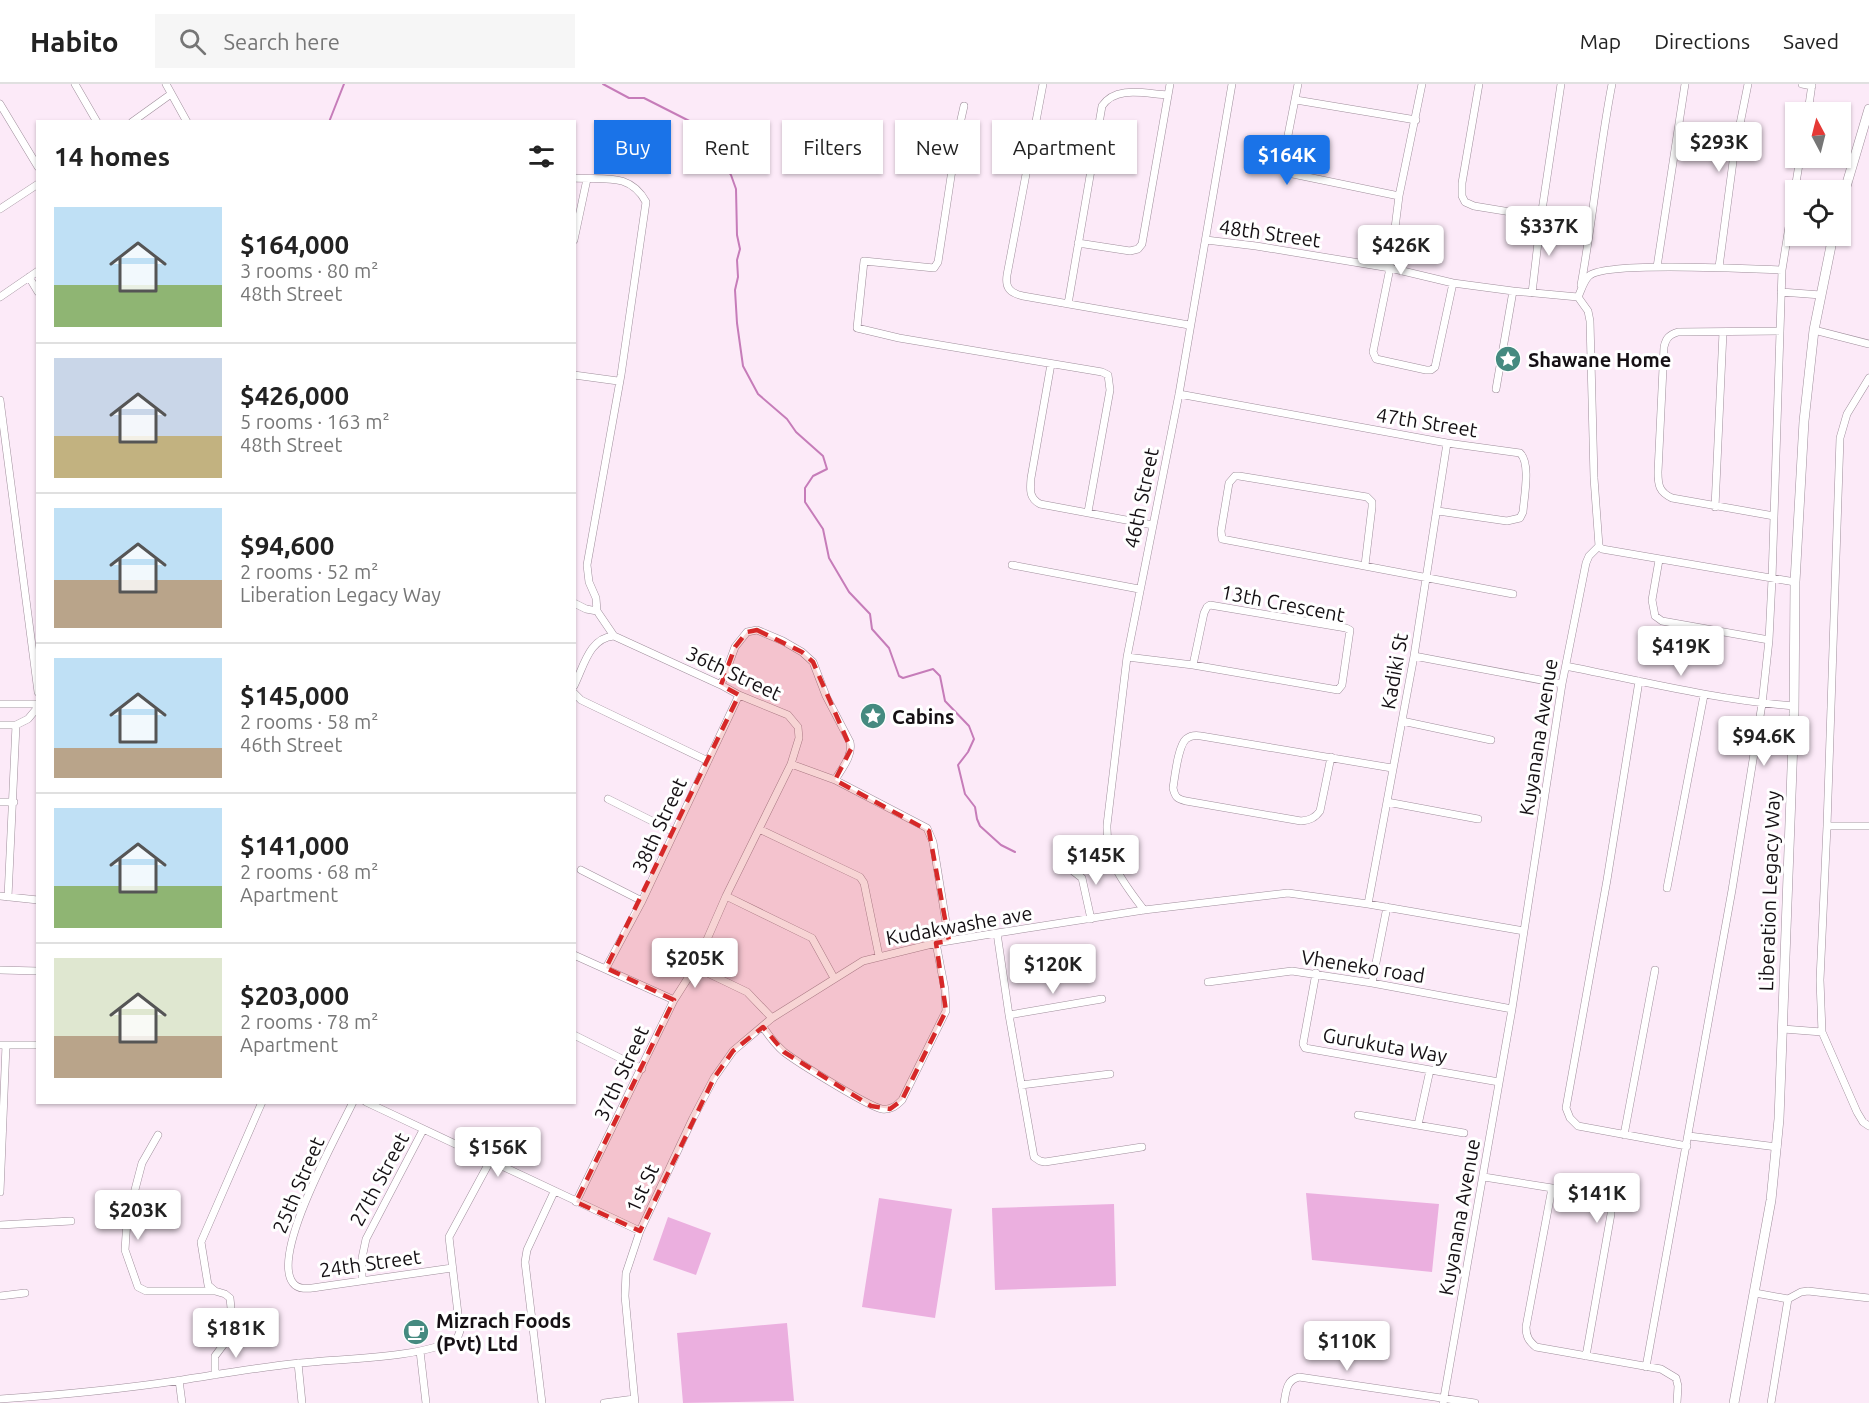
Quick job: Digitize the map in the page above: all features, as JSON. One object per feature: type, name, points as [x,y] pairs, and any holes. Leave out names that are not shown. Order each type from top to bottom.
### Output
[{"type":"main road","points":[[1848,180],[1869,109]]},
{"type":"main road","name":"Liberation Legacy Way","points":[[1734,1403],[1772,1200],[1777,1147],[1794,706],[1795,582],[1805,409],[1814,330],[1831,246]]},
{"type":"street","points":[[75,84],[96,120]]},
{"type":"street","points":[[166,84],[186,120]]},
{"type":"street","points":[[1043,84],[1006,282],[1008,289],[1015,294],[1189,325]]},
{"type":"street","points":[[1078,243],[1130,251],[1138,249],[1142,244],[1170,84]]},
{"type":"street","name":"46th Street","points":[[1144,910],[1123,883],[1110,855],[1107,825],[1127,657],[1179,394],[1232,84]]},
{"type":"street","points":[[1298,84],[1284,153],[1284,168],[1288,173],[1399,196]]},
{"type":"street","points":[[1422,84],[1399,196],[1373,356],[1376,359],[1404,367],[1431,370],[1435,367],[1453,283]]},
{"type":"street","points":[[1479,84],[1462,183],[1462,196],[1465,202],[1474,206],[1541,217]]},
{"type":"street","points":[[1532,293],[1541,217],[1562,84]]},
{"type":"street","points":[[1612,84],[1597,174],[1590,238],[1578,297],[1588,311],[1590,321],[1593,478],[1599,546],[1602,549],[1659,560],[1795,582]]},
{"type":"street","points":[[1657,267],[1685,84]]},
{"type":"street","points":[[1719,267],[1734,154],[1748,84]]},
{"type":"street","points":[[1802,84],[1812,85],[1809,102]]},
{"type":"street","points":[[135,120],[171,94]]},
{"type":"street","points":[[1068,304],[1102,106],[1113,94],[1168,95]]},
{"type":"street","points":[[1296,100],[1416,120]]},
{"type":"street","points":[[0,104],[36,163]]},
{"type":"street","points":[[964,106],[957,137],[938,262],[934,268],[864,261],[857,328],[899,338],[1102,372],[1108,375],[1110,390],[1088,512]]},
{"type":"street","points":[[1646,1367],[1730,902],[1762,704],[1772,579],[1782,270],[1798,168]]},
{"type":"street","points":[[576,178],[626,181],[641,192],[646,202],[641,245],[587,565],[597,611],[614,636],[603,637],[591,649],[576,682]]},
{"type":"street","points":[[576,231],[587,179]]},
{"type":"street","points":[[0,209],[36,185]]},
{"type":"street","name":"48th Street","points":[[1206,240],[1389,268],[1453,283],[1578,297]]},
{"type":"street","points":[[1578,297],[1588,276],[1598,272],[1657,267],[1782,270]]},
{"type":"street","points":[[0,297],[36,273]]},
{"type":"street","points":[[29,278],[36,289]]},
{"type":"street","points":[[1496,389],[1513,291]]},
{"type":"street","points":[[1781,292],[1821,295]]},
{"type":"street","points":[[1814,330],[1869,345]]},
{"type":"street","points":[[1774,516],[1672,498],[1659,488],[1658,472],[1666,340],[1678,332],[1780,331]]},
{"type":"street","points":[[1715,507],[1723,332]]},
{"type":"street","points":[[1051,364],[1031,478],[1030,494],[1033,500],[1040,504],[1153,525]]},
{"type":"street","points":[[576,375],[618,381]]},
{"type":"street","points":[[1869,378],[1847,414],[1840,438],[1820,980],[1822,1032],[1857,1113],[1869,1126]]},
{"type":"street","name":"47th Street","points":[[1179,394],[1447,443],[1520,453],[1525,460],[1523,512],[1520,518],[1507,521],[1438,511]]},
{"type":"street","points":[[0,400],[36,664]]},
{"type":"street","name":"Kadiki St","points":[[1368,904],[1414,656],[1447,443]]},
{"type":"street","points":[[1365,565],[1372,507],[1372,502],[1367,497],[1239,476],[1235,476],[1229,483],[1221,531],[1222,539],[1513,594]]},
{"type":"street","name":"Kuyanana Avenue","points":[[1443,1401],[1512,1010],[1562,684],[1586,563],[1589,556],[1599,546]]},
{"type":"street","points":[[1659,560],[1652,600],[1655,616],[1662,621],[1768,640]]},
{"type":"street","points":[[1012,566],[1139,589]]},
{"type":"street","points":[[576,604],[585,609],[597,611]]},
{"type":"street","name":"13th Crescent","points":[[1127,657],[1193,665],[1338,690],[1342,685],[1350,630],[1346,627],[1210,605],[1204,613],[1193,665]]},
{"type":"street","points":[[721,685],[735,647],[747,632],[758,630],[802,652],[813,662],[826,696],[850,742],[849,756],[835,780]]},
{"type":"street","name":"36th Street","points":[[614,636],[739,695],[788,715],[798,727],[800,738],[790,764]]},
{"type":"street","points":[[1414,656],[1562,684]]},
{"type":"street","points":[[1566,666],[1704,695],[1762,704],[1794,706]]},
{"type":"street","points":[[1640,681],[1566,1108],[1570,1118],[1578,1125],[1687,1146]]},
{"type":"street","points":[[576,695],[581,700],[708,761]]},
{"type":"street","name":"38th Street","points":[[606,968],[642,901],[739,695]]},
{"type":"street","points":[[1667,888],[1704,695]]},
{"type":"street","points":[[0,705],[36,705]]},
{"type":"street","points":[[0,725],[16,724],[28,719],[36,708]]},
{"type":"street","points":[[1402,721],[1491,740]]},
{"type":"street","points":[[16,724],[14,802],[4,897],[36,900]]},
{"type":"street","points":[[1331,757],[1320,811],[1315,818],[1308,820],[1301,821],[1186,801],[1174,795],[1173,788],[1182,745],[1193,735],[1331,757],[1392,768]]},
{"type":"street","points":[[790,764],[835,780],[927,828],[933,842],[950,941]]},
{"type":"street","name":"37th Street","points":[[576,1202],[674,1000],[694,967],[790,764]]},
{"type":"street","points":[[608,799],[674,832]]},
{"type":"street","points":[[0,802],[14,802]]},
{"type":"street","points":[[1387,802],[1478,819]]},
{"type":"street","points":[[1827,826],[1869,826]]},
{"type":"street","points":[[759,829],[860,877],[864,882],[879,956]]},
{"type":"street","points":[[581,870],[642,901]]},
{"type":"street","points":[[1073,871],[1082,878],[1090,919]]},
{"type":"street","name":"Kudakwashe ave","points":[[772,1018],[863,961],[879,956],[950,941],[1144,910],[1288,893],[1387,907],[1524,931]]},
{"type":"street","points":[[726,896],[812,938],[834,978]]},
{"type":"street","points":[[1372,983],[1387,907]]},
{"type":"street","points":[[997,933],[1034,1156],[1045,1162],[1142,1147]]},
{"type":"street","points":[[763,1027],[784,1052],[871,1106],[890,1109],[902,1100],[945,1011],[945,990],[936,944]]},
{"type":"street","points":[[576,956],[674,1000]]},
{"type":"street","points":[[694,967],[747,992],[772,1018]]},
{"type":"street","points":[[0,970],[36,971]]},
{"type":"street","points":[[1624,1135],[1655,970]]},
{"type":"street","name":"Vheneko road","points":[[1208,982],[1279,971],[1316,973],[1512,1010]]},
{"type":"street","name":"Gurukuta Way","points":[[1316,973],[1303,1044],[1305,1048],[1499,1082]]},
{"type":"street","points":[[1009,1015],[1102,999]]},
{"type":"street","name":"1st St","points":[[635,1401],[625,1284],[629,1262],[640,1231],[714,1078],[733,1051],[772,1018]]},
{"type":"street","points":[[1783,1029],[1822,1032]]},
{"type":"street","points":[[576,1036],[642,1069]]},
{"type":"street","points":[[0,1192],[3,1045],[36,1045]]},
{"type":"street","points":[[1418,1125],[1430,1070]]},
{"type":"street","points":[[1021,1085],[1110,1074]]},
{"type":"street","points":[[215,1291],[208,1285],[203,1261],[202,1236],[261,1104]]},
{"type":"street","name":"25th Street","points":[[293,1283],[288,1266],[294,1228],[352,1104]]},
{"type":"street","points":[[370,1104],[640,1231]]},
{"type":"street","points":[[1358,1115],[1464,1133]]},
{"type":"street","name":"27th Street","points":[[362,1280],[362,1258],[366,1239],[423,1130]]},
{"type":"street","points":[[158,1135],[142,1163],[127,1220],[125,1250],[138,1287],[146,1291],[215,1291],[230,1298],[233,1321],[230,1336],[214,1356],[215,1375]]},
{"type":"street","points":[[1689,1136],[1777,1147]]},
{"type":"street","points":[[0,1399],[50,1399],[298,1363],[420,1351],[448,1344],[457,1339],[460,1330],[449,1237],[490,1161]]},
{"type":"street","points":[[1484,1177],[1552,1188],[1607,1201],[1612,1208],[1586,1356]]},
{"type":"street","points":[[1552,1188],[1526,1334],[1529,1341],[1536,1347],[1661,1369],[1676,1378],[1677,1403]]},
{"type":"street","points":[[542,1403],[525,1262],[527,1250],[554,1192]]},
{"type":"street","points":[[0,1225],[71,1221]]},
{"type":"street","name":"24th Street","points":[[293,1283],[298,1287],[307,1288],[453,1268]]},
{"type":"street","points":[[1755,1293],[1788,1299],[1800,1292],[1808,1291],[1869,1298]]},
{"type":"street","points":[[0,1296],[25,1293]]},
{"type":"street","points":[[1771,1403],[1788,1299]]},
{"type":"street","points":[[420,1351],[426,1403]]},
{"type":"street","points":[[298,1363],[302,1403]]},
{"type":"street","points":[[1284,1403],[1290,1382],[1299,1377],[1443,1401],[1474,1403]]},
{"type":"street","points":[[179,1380],[182,1403]]},
{"type":"street","points":[[604,1403],[635,1401]]},
{"type":"highlighted area","points":[[757,630],[802,652],[813,662],[851,749],[835,780],[929,831],[949,941],[936,943],[946,1011],[902,1100],[890,1109],[871,1106],[784,1052],[763,1027],[733,1051],[714,1078],[640,1231],[576,1202],[674,1000],[606,968],[739,695],[721,685],[735,647],[747,632]]},
{"type":"shaded area","points":[[1306,1193],[1439,1204],[1432,1272],[1312,1260]]},
{"type":"shaded area","points":[[879,1198],[952,1209],[935,1318],[862,1307]]},
{"type":"shaded area","points":[[1114,1204],[1116,1286],[995,1290],[992,1208]]},
{"type":"shaded area","points":[[668,1217],[711,1233],[696,1275],[653,1260]]},
{"type":"shaded area","points":[[787,1323],[794,1401],[683,1403],[677,1333]]},
{"type":"waterway","points":[[330,120],[344,84]]},
{"type":"waterway","points":[[603,84],[629,98],[644,98],[717,135],[724,166],[731,175],[736,189],[737,235],[740,249],[735,290],[743,366],[758,394],[787,419],[796,432],[823,456],[827,469],[813,476],[805,488],[805,502],[823,529],[829,558],[849,592],[870,614],[872,629],[889,648],[899,676],[903,678],[933,669],[940,676],[945,701],[969,726],[974,739],[958,765],[965,794],[975,807],[980,826],[1001,845],[1015,852]]},
{"type":"place","name":"Shawane Home","points":[[1508,359]]},
{"type":"place","name":"Cabins","points":[[873,716]]},
{"type":"place","name":"Mizrach Foods (Pvt) Ltd","points":[[416,1332]]}]
